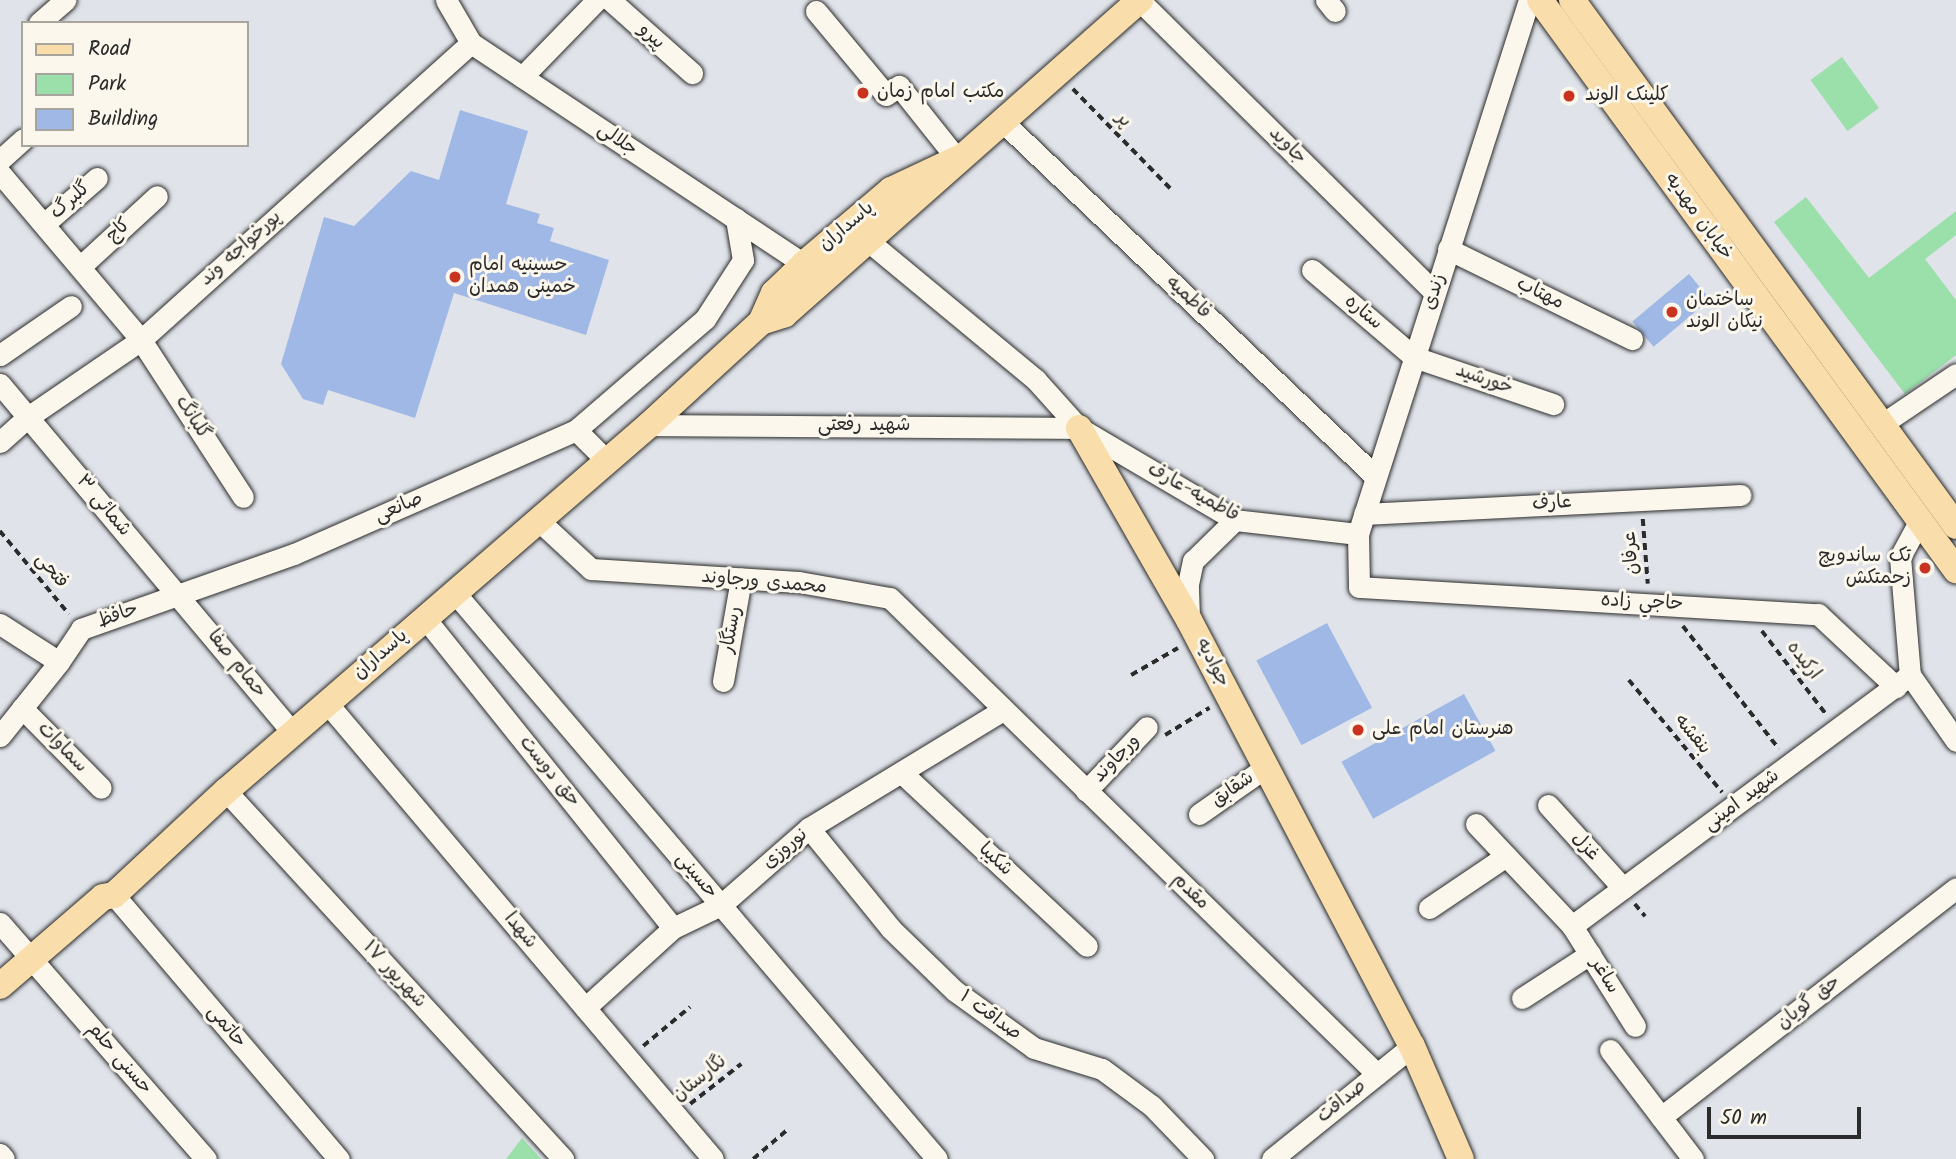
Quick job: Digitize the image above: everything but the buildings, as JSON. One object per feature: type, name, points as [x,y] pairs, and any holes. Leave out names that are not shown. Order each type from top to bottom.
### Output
[{"type":"main road","name":"پاسداران","points":[[761,322],[785,314],[1139,0]]},
{"type":"main road","name":"خیابان مهدیه","points":[[1540,0],[1956,570]]},
{"type":"main road","name":"خیابان مهدیه","points":[[1572,0],[1956,526]]},
{"type":"main road","name":"پاسداران","points":[[0,986],[103,897],[114,895],[226,791],[649,425],[761,322],[774,293],[804,264],[891,190],[957,159]]},
{"type":"main road","name":"جوادیه","points":[[1079,428],[1194,628],[1412,1046],[1461,1159]]},
{"type":"street","points":[[41,21],[65,0]]},
{"type":"street","name":"جلالی","points":[[446,0],[471,43],[804,264]]},
{"type":"street","points":[[522,77],[597,0]]},
{"type":"street","name":"پیرو","points":[[610,0],[692,73]]},
{"type":"street","name":"جاوید","points":[[1139,0],[1434,292]]},
{"type":"street","name":"زندی","points":[[1359,587],[1361,524],[1529,0]]},
{"type":"street","points":[[816,11],[886,95],[899,86],[957,159]]},
{"type":"street","name":"پورخواجه وند","points":[[0,442],[28,417],[141,340],[471,43]]},
{"type":"street","name":"فاطمیه","points":[[1001,120],[1376,476]]},
{"type":"street","points":[[0,160],[21,141]]},
{"type":"street","name":"گلبانگ","points":[[0,173],[141,340],[243,497]]},
{"type":"street","name":"گلبرگ","points":[[44,224],[97,178]]},
{"type":"street","name":"کاج","points":[[80,266],[157,196]]},
{"type":"street","name":"صانعی","points":[[179,594],[294,554],[576,430],[705,319],[743,260],[736,219]]},
{"type":"street","name":"جوادیه","points":[[867,240],[1036,380],[1079,428]]},
{"type":"street","name":"مهتاب","points":[[1448,249],[1632,339]]},
{"type":"street","name":"ستاره","points":[[1312,270],[1414,356]]},
{"type":"street","points":[[0,355],[71,306]]},
{"type":"street","name":"خورشید","points":[[1414,356],[1553,404]]},
{"type":"street","points":[[1882,424],[1956,374]]},
{"type":"street","name":"شمائی ۳","points":[[0,384],[179,594]]},
{"type":"street","name":"شهید رفعتی","points":[[649,425],[1079,428]]},
{"type":"street","name":"فاطمیه-عارف","points":[[1079,428],[1235,520],[1361,524]]},
{"type":"street","points":[[576,430],[607,461]]},
{"type":"street","name":"عارف","points":[[1361,524],[1642,500],[1741,495]]},
{"type":"street","name":"محمدی ورجاوند","points":[[538,520],[591,569],[800,582],[890,598],[1003,710]]},
{"type":"street","points":[[1194,628],[1188,584],[1193,561],[1235,520]]},
{"type":"street","points":[[1903,681],[1899,556],[1920,520]]},
{"type":"street","name":"رستگار","points":[[723,681],[741,579]]},
{"type":"street","name":"حاجي زاده","points":[[1359,587],[1818,614],[1903,681],[1956,741]]},
{"type":"street","name":"حسینی","points":[[454,593],[937,1159]]},
{"type":"street","name":"حافظ","points":[[0,736],[59,662],[81,629],[179,594]]},
{"type":"street","name":"حمام صفا","points":[[179,594],[293,733]]},
{"type":"street","name":"حق دوست","points":[[425,617],[673,928]]},
{"type":"street","points":[[0,624],[59,662]]},
{"type":"street","name":"شهید امینی","points":[[1572,926],[1903,681]]},
{"type":"street","name":"شهدا","points":[[327,703],[713,1159]]},
{"type":"street","name":"سماوات","points":[[22,708],[102,788]]},
{"type":"street","name":"نوروزی","points":[[585,1008],[673,928],[720,905],[809,828],[1003,710]]},
{"type":"street","name":"مقدم","points":[[1003,710],[1377,1074]]},
{"type":"street","name":"ورجاوند","points":[[1086,790],[1154,732]]},
{"type":"street","name":"شقابق","points":[[1199,814],[1266,767]]},
{"type":"street","name":"شکیبا","points":[[902,773],[1087,946]]},
{"type":"street","name":"۱۷ شهریور","points":[[226,791],[563,1159]]},
{"type":"street","name":"غزل","points":[[1548,805],[1623,888]]},
{"type":"street","name":"ساغر","points":[[1476,824],[1572,926],[1635,1026]]},
{"type":"street","name":"صداقت ۱","points":[[809,828],[891,929],[955,991],[1034,1048],[1102,1069],[1152,1105],[1203,1159]]},
{"type":"street","points":[[1429,908],[1506,856]]},
{"type":"street","name":"حق گویان","points":[[1661,1117],[1956,888]]},
{"type":"street","name":"حاتمی","points":[[114,895],[339,1159]]},
{"type":"street","name":"حسنی حلم","points":[[0,923],[206,1159]]},
{"type":"street","points":[[1522,998],[1590,954]]},
{"type":"street","name":"صداقت","points":[[1283,1156],[1412,1046]]},
{"type":"street","points":[[1610,1050],[1693,1159]]},
{"type":"street","points":[[0,1154],[4,1159]]},
{"type":"path","name":"پر","points":[[1056,72],[1170,188]]},
{"type":"path","name":"عرفان","points":[[1642,500],[1649,604]]},
{"type":"path","name":"فتحی","points":[[0,531],[81,629]]},
{"type":"path","name":"ارکیده","points":[[1745,610],[1838,729]]},
{"type":"path","points":[[1684,626],[1791,764]]},
{"type":"path","points":[[1131,675],[1194,628]]},
{"type":"path","name":"بنفشه","points":[[1629,680],[1734,807]]},
{"type":"path","points":[[1154,732],[1229,696]]},
{"type":"path","points":[[628,1059],[690,1007]]},
{"type":"path","name":"نگارستان","points":[[675,1115],[741,1064]]},
{"type":"path","points":[[752,1159],[787,1130]]},
{"type":"green space","points":[[1842,57],[1879,108],[1847,131],[1810,80]]},
{"type":"green space","points":[[1806,197],[1869,278],[1956,211],[1956,235],[1925,259],[1956,300],[1956,355],[1905,394],[1774,222]]},
{"type":"green space","points":[[522,1138],[541,1159],[506,1159]]},
{"type":"place","name":"مکتب امام زمان","points":[[863,93]]},
{"type":"place","name":"کلینک الوند","points":[[1569,96]]},
{"type":"place","name":"حسینیه امام خمینی همدان","points":[[455,277]]},
{"type":"place","name":"ساختمان نیکان الوند","points":[[1672,312]]},
{"type":"place","name":"تک ساندویچ زحمتکش","points":[[1925,568]]},
{"type":"place","name":"هنرستان امام علی","points":[[1358,730]]}]
